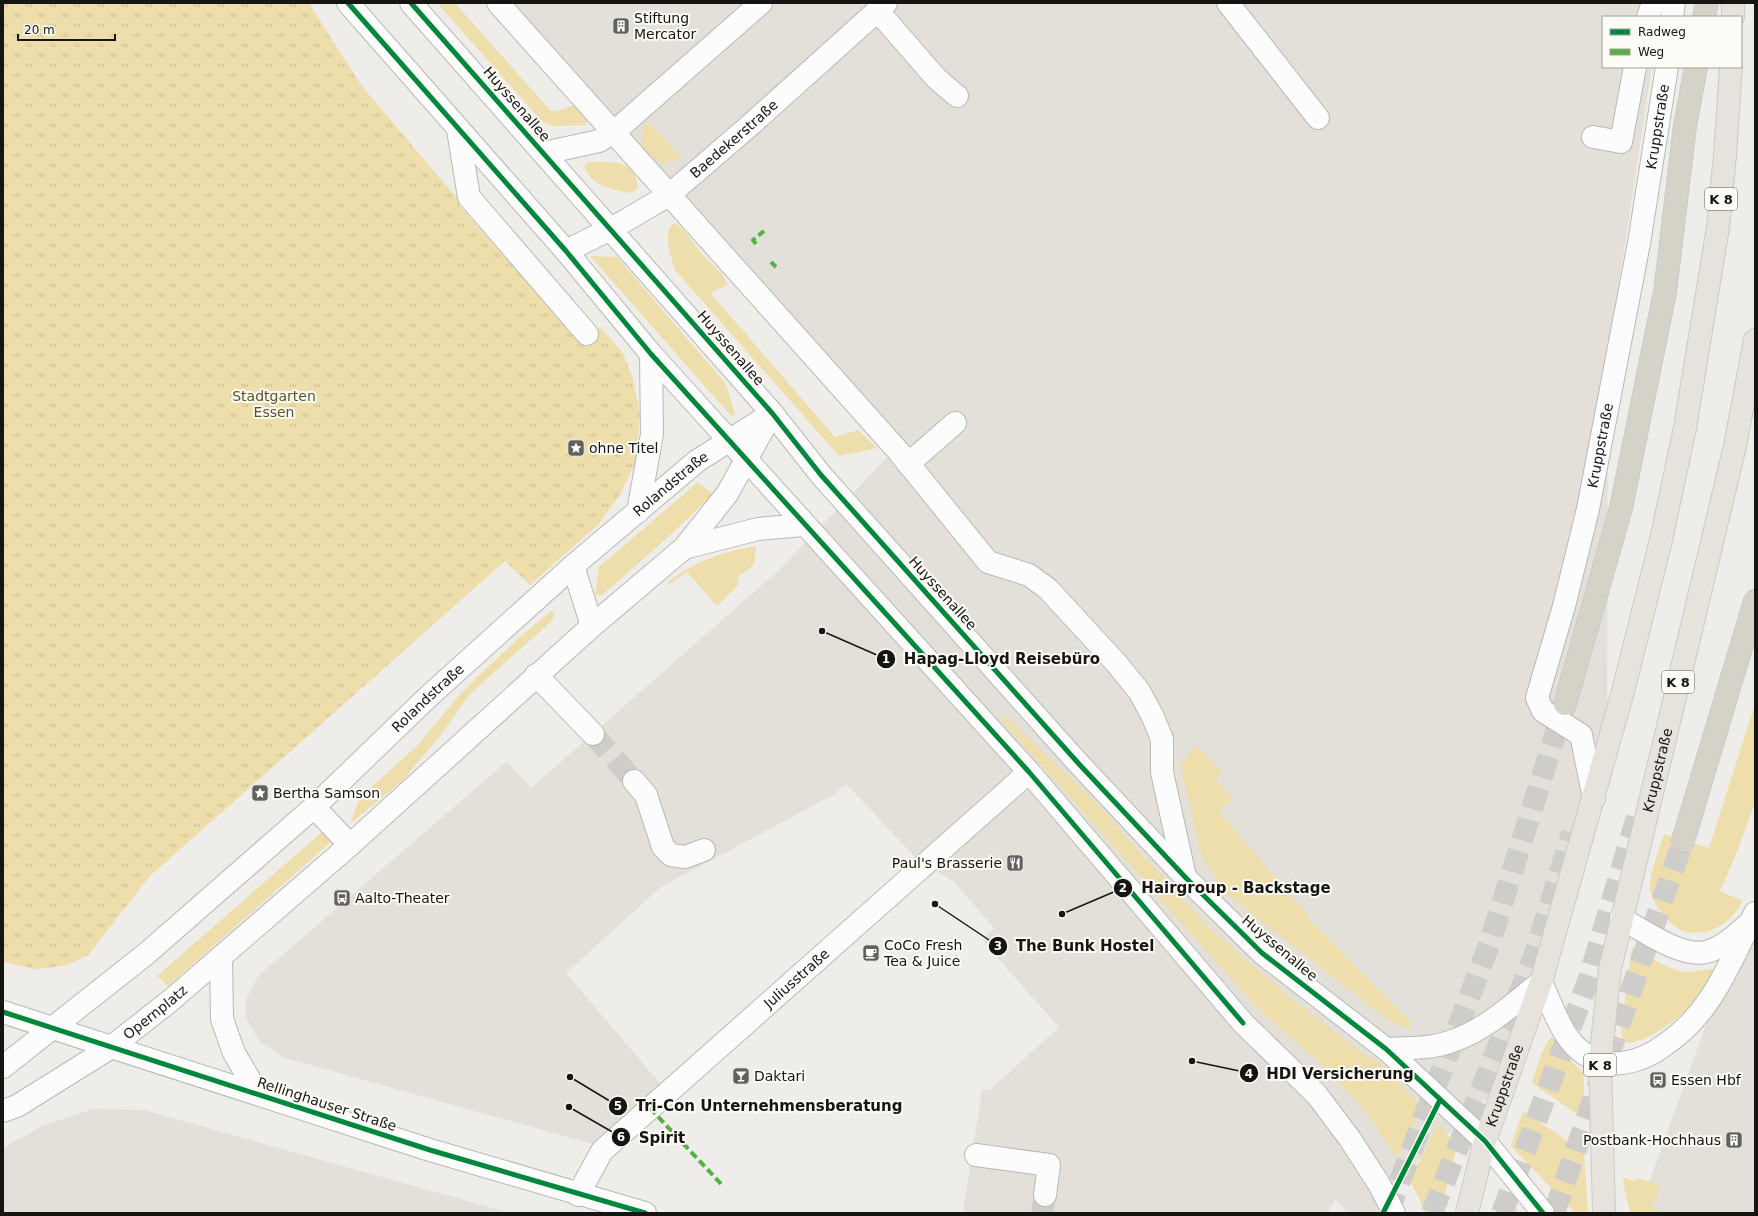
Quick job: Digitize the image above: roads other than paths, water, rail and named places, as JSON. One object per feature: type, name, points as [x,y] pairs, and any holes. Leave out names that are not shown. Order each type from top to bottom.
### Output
[{"type":"highway","points":[[1704,16],[1707,3]]},
{"type":"highway","points":[[1566,704],[1623,501],[1665,292],[1685,126],[1696,68]]},
{"type":"highway","points":[[1683,841],[1755,601]]},
{"type":"main road","points":[[1733,16],[1734,3]]},
{"type":"main road","name":"Kruppstraße","points":[[1467,1213],[1485,1141],[1541,982],[1594,798],[1661,540],[1685,428],[1718,227],[1725,156],[1731,68]]},
{"type":"main road","name":"Kruppstraße","points":[[1604,1213],[1600,1061],[1610,969],[1735,446],[1755,340]]},
{"type":"street","points":[[348,3],[458,130],[566,251],[651,354],[728,442],[1029,772],[1243,1023],[1318,1095],[1350,1139],[1379,1184],[1394,1213]]},
{"type":"street","name":"Huyssenallee","points":[[412,3],[772,413],[821,475],[1073,758],[1186,878],[1262,953],[1386,1049],[1485,1141],[1543,1213]]},
{"type":"street","points":[[498,3],[908,464],[988,562],[1029,575],[1048,589],[1117,664],[1139,691],[1162,738],[1162,772],[1186,878]]},
{"type":"street","points":[[544,153],[599,141],[613,133],[761,3]]},
{"type":"street","points":[[1228,3],[1318,118]]},
{"type":"street","points":[[1648,16],[1653,3]]},
{"type":"street","points":[[1672,16],[1674,3]]},
{"type":"street","points":[[881,6],[936,78],[957,96]]},
{"type":"street","name":"Baedekerstraße","points":[[566,251],[611,229],[669,195],[736,138],[881,6]]},
{"type":"street","points":[[1593,137],[1621,142],[1635,68]]},
{"type":"street","name":"Kruppstraße","points":[[1594,798],[1581,735],[1543,711],[1537,698],[1564,606],[1588,509],[1639,243],[1667,68]]},
{"type":"street","points":[[458,130],[469,197],[587,334]]},
{"type":"street","points":[[638,512],[652,434],[651,354]]},
{"type":"street","points":[[258,1094],[234,1053],[222,1019],[221,957],[350,845],[536,675],[684,548],[727,494],[747,462],[772,413]]},
{"type":"street","name":"Rolandstraße","points":[[53,1028],[146,954],[314,807],[428,697],[573,566],[697,461],[772,413]]},
{"type":"street","points":[[908,464],[955,422]]},
{"type":"street","points":[[684,548],[758,529],[803,525]]},
{"type":"street","points":[[573,566],[592,626]]},
{"type":"street","points":[[536,675],[593,734]]},
{"type":"street","name":"Juliusstraße","points":[[578,1195],[602,1151],[1029,772]]},
{"type":"street","points":[[634,781],[646,795],[663,847],[671,855],[685,857],[704,850]]},
{"type":"street","points":[[314,807],[350,845]]},
{"type":"street","points":[[1621,918],[1681,950],[1698,953],[1715,949],[1733,938],[1753,917]]},
{"type":"street","points":[[1386,1049],[1428,1047],[1454,1041],[1483,1027],[1541,982],[1567,1036],[1584,1053],[1600,1061],[1614,1064],[1630,1062],[1646,1056],[1674,1039],[1689,1026],[1710,1000],[1734,958],[1753,917]]},
{"type":"street","name":"Opernplatz","points":[[3,1111],[17,1106],[110,1048],[170,1002],[221,957]]},
{"type":"street","name":"Rellinghauser Straße","points":[[3,1012],[110,1048],[430,1150],[578,1195],[645,1213]]},
{"type":"street","points":[[3,1067],[53,1028]]},
{"type":"street","points":[[976,1155],[1049,1165],[1045,1195]]},
{"type":"tunnel","points":[[1388,1213],[1490,942],[1565,704]]},
{"type":"tunnel","points":[[593,734],[634,781]]},
{"type":"tunnel","points":[[1502,1213],[1589,978],[1637,817]]},
{"type":"tunnel","points":[[1432,1213],[1535,954],[1572,833]]},
{"type":"tunnel","points":[[1554,1213],[1683,841]]},
{"type":"tunnel","points":[[1042,1213],[1045,1195]]},
{"type":"place","name":"Stiftung Mercator","points":[[621,26]]},
{"type":"place","name":"ohne Titel","points":[[576,448]]},
{"type":"place","name":"Hapag-Lloyd Reisebüro","points":[[822,631]]},
{"type":"place","name":"Bertha Samson","points":[[260,793]]},
{"type":"place","name":"Paul's Brasserie","points":[[1015,863]]},
{"type":"place","name":"Aalto-Theater","points":[[342,898]]},
{"type":"place","name":"The Bunk Hostel","points":[[935,904]]},
{"type":"place","name":"Hairgroup - Backstage","points":[[1062,914]]},
{"type":"place","name":"CoCo Fresh Tea & Juice","points":[[871,953]]},
{"type":"place","name":"HDI Versicherung","points":[[1192,1061]]},
{"type":"place","name":"Daktari","points":[[741,1076]]},
{"type":"place","name":"Tri-Con Unternehmensberatung","points":[[570,1077]]},
{"type":"place","name":"Essen Hbf","points":[[1658,1080]]},
{"type":"place","name":"Spirit","points":[[569,1107]]},
{"type":"place","name":"Postbank-Hochhaus","points":[[1734,1140]]},
{"type":"park label","name":"Stadtgarten Essen","points":[[274,404]]}]
